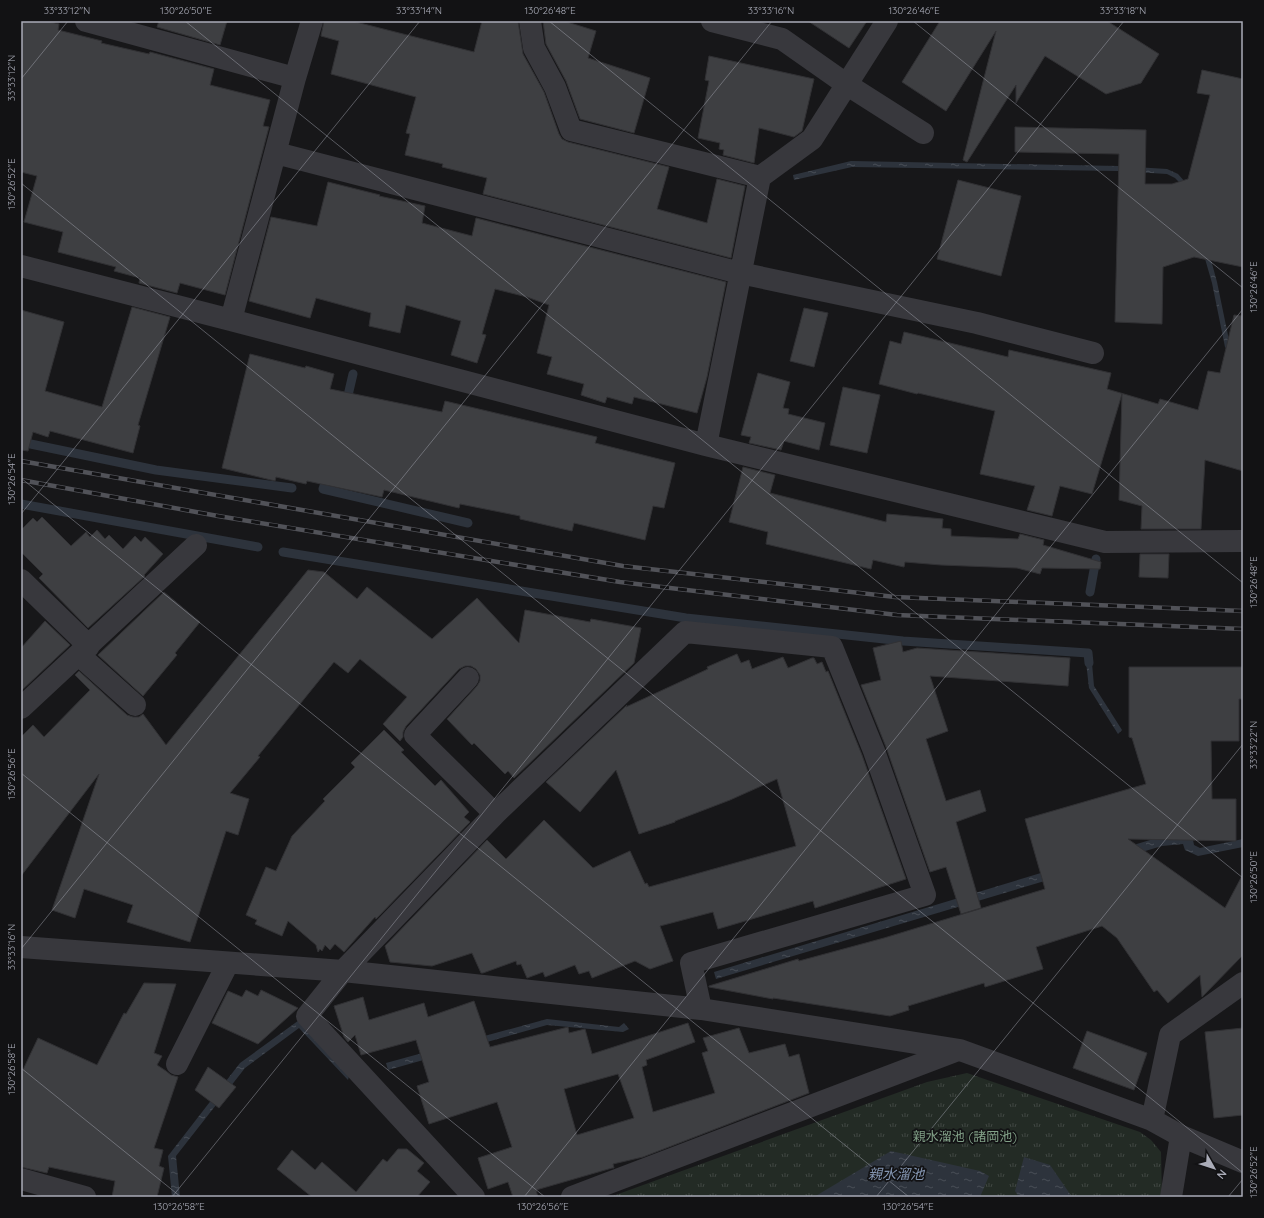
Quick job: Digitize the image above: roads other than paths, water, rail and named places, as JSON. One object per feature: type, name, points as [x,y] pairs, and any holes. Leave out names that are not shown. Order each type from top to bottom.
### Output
[{"type":"street","points":[[86,21],[295,78]]},
{"type":"street","points":[[231,320],[295,78],[312,21]]},
{"type":"street","points":[[530,21],[534,48],[555,87],[571,130],[760,177]]},
{"type":"street","points":[[712,21],[782,39],[846,84],[923,133]]},
{"type":"street","points":[[706,445],[760,177],[812,138],[887,21]]},
{"type":"street","points":[[276,153],[740,273],[977,323],[1094,353]]},
{"type":"street","points":[[21,266],[706,445],[1105,542],[1243,541]]},
{"type":"street","points":[[21,708],[196,545]]},
{"type":"street","points":[[21,580],[135,705]]},
{"type":"street","points":[[474,1197],[308,1016],[343,971],[495,814],[685,632],[832,647],[874,751],[925,895],[691,963],[700,1008]]},
{"type":"street","points":[[468,678],[415,735],[495,814]]},
{"type":"street","points":[[21,947],[343,971],[700,1008],[960,1050],[1152,1120],[1181,1136],[1243,1162]]},
{"type":"street","points":[[177,1064],[228,962]]},
{"type":"street","points":[[1152,1120],[1170,1035],[1243,983]]},
{"type":"street","points":[[572,1197],[960,1050]]},
{"type":"street","points":[[1171,1197],[1181,1136]]},
{"type":"street","points":[[21,1179],[85,1197]]},
{"type":"water","points":[[851,161],[1118,166],[1167,169],[1178,174],[1185,182],[1195,201],[1217,282],[1230,345],[1230,353],[1225,347],[1212,283],[1189,203],[1182,185],[1175,178],[1167,174],[1118,171],[852,167],[794,180],[793,175]]},
{"type":"water","points":[[1091,652],[1094,686],[1122,730],[1118,734],[1089,688],[1085,653]]},
{"type":"water","points":[[1160,837],[1193,840],[1194,845],[1200,848],[1243,839],[1243,847],[1198,856],[1185,850],[1183,844],[1162,846],[716,979],[714,972]]},
{"type":"water","points":[[302,1018],[349,1076],[348,1080],[299,1028],[245,1068],[176,1156],[180,1197],[172,1197],[168,1156],[240,1063]]},
{"type":"water","points":[[547,1019],[619,1027],[624,1023],[629,1029],[623,1032],[547,1025],[388,1070],[386,1063]]},
{"type":"water","name":"親水溜池","points":[[891,1151],[980,1171],[989,1176],[980,1197],[814,1197]]},
{"type":"water","points":[[1024,1157],[1050,1165],[1072,1197],[1019,1197],[1015,1191]]},
{"type":"waterway","points":[[346,404],[353,374]]},
{"type":"waterway","points":[[21,442],[156,470],[292,488]]},
{"type":"waterway","points":[[328,474],[323,489],[468,523]]},
{"type":"waterway","points":[[21,504],[258,547]]},
{"type":"waterway","points":[[283,552],[686,618],[903,641],[1088,653],[1089,663]]},
{"type":"waterway","points":[[1090,592],[1096,559]]},
{"type":"railway","points":[[21,461],[623,566],[895,597],[1243,611]]},
{"type":"railway","points":[[21,480],[218,516],[620,582],[897,615],[1243,629]]},
{"type":"park label","name":"親水溜池 (諸岡池)","points":[[965,1136]]}]
